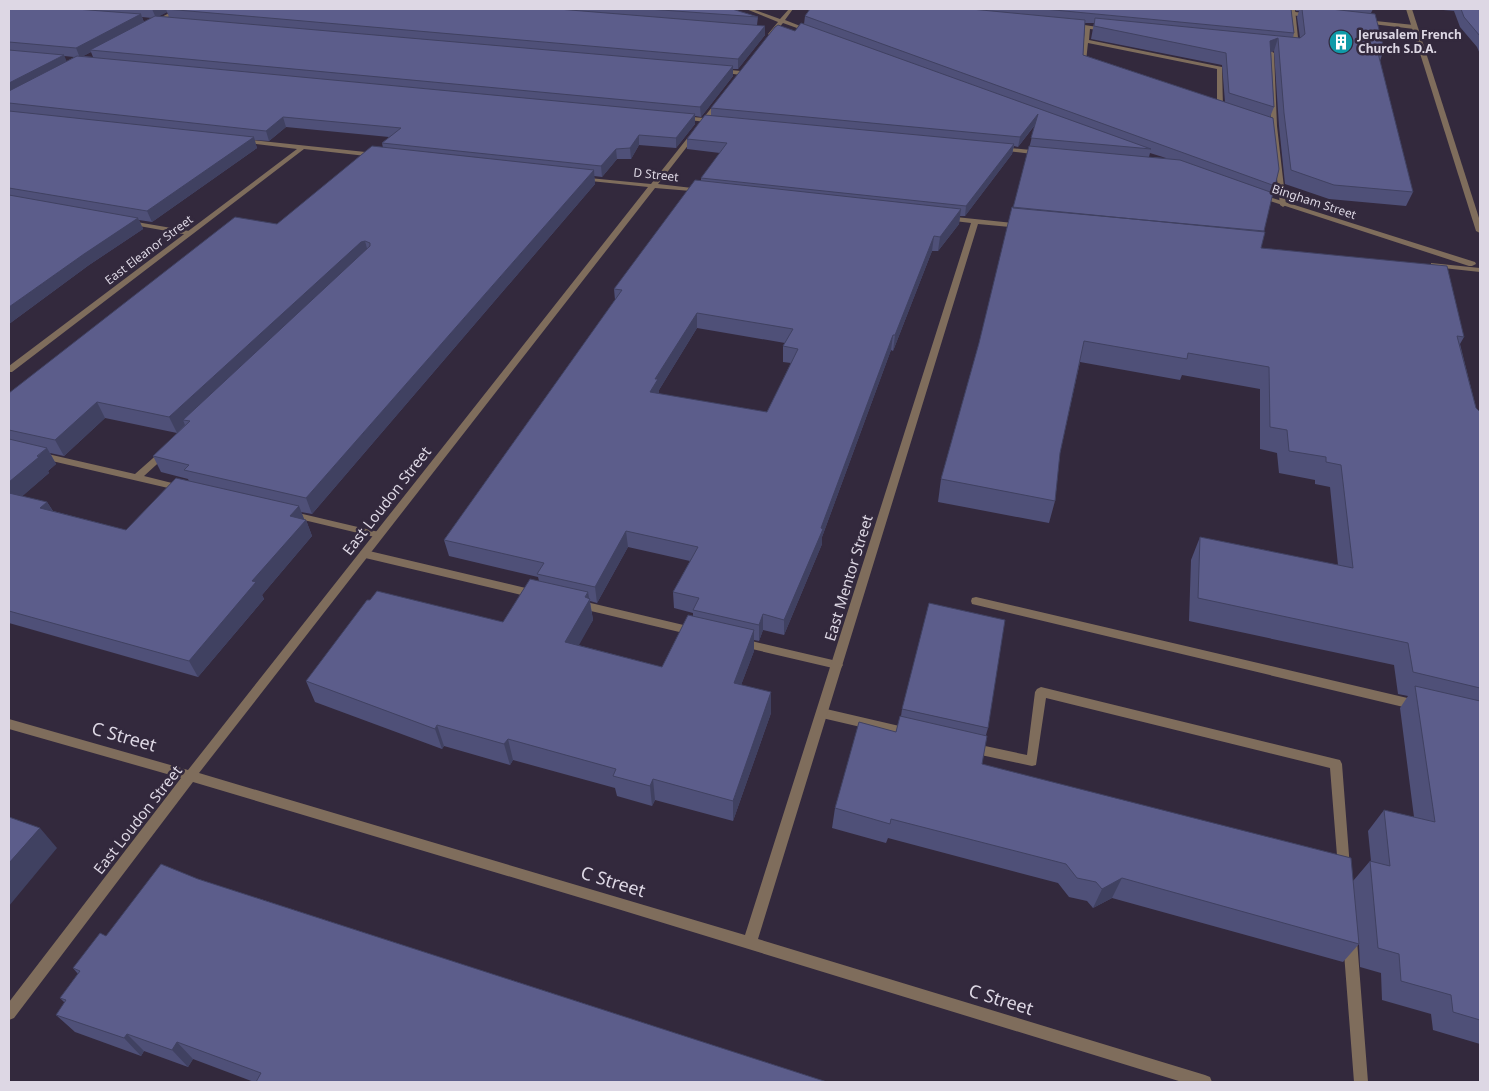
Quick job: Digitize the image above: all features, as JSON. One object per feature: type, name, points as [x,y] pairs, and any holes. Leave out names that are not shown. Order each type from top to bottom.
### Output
[{"type":"street","points":[[156,22],[180,9]]},
{"type":"street","points":[[748,9],[820,35]]},
{"type":"street","points":[[768,38],[791,9]]},
{"type":"street","points":[[1409,9],[1480,232]]},
{"type":"street","points":[[1274,12],[1292,11],[1320,17]]},
{"type":"street","points":[[1286,46],[1296,47],[1292,11]]},
{"type":"street","points":[[1358,21],[1414,27]]},
{"type":"street","points":[[146,23],[170,23]]},
{"type":"street","points":[[1069,25],[1118,30]]},
{"type":"street","points":[[1088,27],[1083,62],[1092,65]]},
{"type":"street","points":[[764,31],[774,32]]},
{"type":"street","points":[[1086,41],[1220,68],[1220,107]]},
{"type":"street","points":[[1272,53],[1274,126],[1283,205]]},
{"type":"street","points":[[735,81],[746,66]]},
{"type":"street","points":[[710,70],[741,73]]},
{"type":"street","name":"East Loudon Street","points":[[9,1014],[191,775],[723,96]]},
{"type":"street","points":[[1211,104],[1229,110]]},
{"type":"street","points":[[676,117],[721,122]]},
{"type":"street","points":[[1265,123],[1274,126]]},
{"type":"street","points":[[234,140],[380,156]]},
{"type":"street","name":"East Eleanor Street","points":[[9,370],[302,148]]},
{"type":"street","points":[[991,148],[1050,154]]},
{"type":"street","name":"D Street","points":[[576,177],[712,192]]},
{"type":"street","name":"Bingham Street","points":[[1256,195],[1480,268]]},
{"type":"street","points":[[936,217],[1025,226]]},
{"type":"street","points":[[123,222],[189,233]]},
{"type":"street","name":"East Mentor Street","points":[[750,942],[975,222]]},
{"type":"street","points":[[1429,265],[1480,268]]},
{"type":"street","points":[[138,478],[174,444]]},
{"type":"street","points":[[27,452],[195,492]]},
{"type":"street","points":[[282,512],[379,535]]},
{"type":"street","points":[[365,554],[548,597]]},
{"type":"street","points":[[976,601],[1432,709]]},
{"type":"street","points":[[567,602],[702,633]]},
{"type":"street","points":[[731,640],[837,664]]},
{"type":"street","points":[[955,744],[1032,761],[1041,692],[1336,764],[1346,883]]},
{"type":"street","points":[[822,714],[917,735]]},
{"type":"street","name":"C Street","points":[[9,724],[191,775],[750,942],[1205,1082]]},
{"type":"street","points":[[1349,923],[1361,1082]]},
{"type":"building","points":[[9,9],[76,9],[141,14],[76,48],[9,42]]},
{"type":"building","points":[[166,9],[558,9],[765,26],[738,59]]},
{"type":"building","points":[[648,9],[732,9],[758,17]]},
{"type":"building","points":[[810,9],[971,9],[1085,20],[1083,55],[1273,118],[1279,169],[1275,186],[805,16]]},
{"type":"building","points":[[1044,9],[1291,9],[1294,33]]},
{"type":"building","points":[[1302,9],[1331,9],[1375,14],[1384,49],[1377,49],[1413,192],[1334,185],[1291,170],[1278,38],[1270,41],[1274,107],[1229,93],[1226,53],[1094,26],[1095,18],[1300,38],[1305,34]]},
{"type":"building","points":[[1461,9],[1480,9],[1480,36],[1464,17]]},
{"type":"building","points":[[155,16],[733,66],[700,107],[90,50]]},
{"type":"building","points":[[801,23],[1151,149],[1031,138],[1038,114],[1020,137],[711,108],[775,27],[778,25],[795,31]]},
{"type":"building","points":[[9,50],[64,55],[9,83]]},
{"type":"building","points":[[77,56],[695,114],[676,138],[639,135],[630,148],[616,149],[601,166],[382,143],[401,128],[283,117],[266,131],[9,103],[9,91]]},
{"type":"building","points":[[9,111],[254,137],[147,211],[9,188]]},
{"type":"building","points":[[705,115],[1014,144],[966,206],[701,178],[727,143],[687,139]]},
{"type":"building","points":[[372,146],[594,170],[306,498],[184,470],[189,465],[153,456],[190,421],[183,420],[370,246],[370,243],[365,241],[361,242],[169,417],[97,402],[55,440],[9,430],[9,393],[235,217],[277,224]]},
{"type":"building","points":[[1029,146],[1180,160],[1273,193],[1264,231],[1013,208]]},
{"type":"building","points":[[695,180],[961,209],[940,237],[934,236],[895,335],[893,335],[821,528],[823,529],[784,620],[763,614],[759,625],[693,610],[699,598],[673,592],[698,547],[626,531],[595,587],[537,574],[544,563],[444,540],[622,290],[614,289]],"holes":[[[697,313],[793,329],[783,346],[798,349],[767,412],[650,392],[658,379],[655,379]]]},
{"type":"building","points":[[9,195],[138,218],[9,307]]},
{"type":"building","points":[[1012,207],[1265,232],[1261,248],[1447,266],[1464,337],[1457,336],[1476,408],[1480,412],[1480,688],[1413,672],[1408,643],[1198,598],[1200,537],[1353,568],[1341,465],[1326,462],[1326,457],[1289,451],[1287,430],[1270,427],[1269,367],[1188,353],[1187,359],[1084,341],[1060,453],[1055,501],[941,479],[979,343]]},
{"type":"building","points":[[9,439],[47,448],[9,482]]},
{"type":"building","points":[[176,478],[299,506],[290,516],[306,520],[252,581],[256,582],[189,661],[9,611],[9,493],[47,502],[40,508],[126,530]]},
{"type":"building","points":[[530,579],[588,592],[585,597],[590,599],[565,642],[662,667],[688,615],[754,630],[734,683],[771,692],[733,801],[653,779],[650,786],[613,776],[616,769],[508,739],[504,744],[437,725],[435,729],[306,681],[367,600],[370,600],[377,591],[503,622]]},
{"type":"building","points":[[929,603],[1005,620],[988,728],[902,709]]},
{"type":"building","points":[[1415,686],[1480,701],[1480,1020],[1453,1012],[1451,995],[1401,981],[1399,954],[1378,948],[1370,861],[1390,866],[1384,810],[1435,822]]},
{"type":"building","points":[[900,716],[987,736],[982,764],[1351,858],[1359,944],[1122,878],[1102,889],[1096,882],[1077,878],[1066,864],[891,819],[890,824],[835,808],[859,722],[896,732]]},
{"type":"building","points":[[9,817],[40,828],[9,863]]},
{"type":"building","points":[[161,864],[198,879],[827,1082],[256,1082],[261,1073],[177,1042],[172,1050],[127,1034],[124,1038],[56,1015],[66,1000],[60,998],[80,971],[73,968],[100,933],[106,936]]},
{"type":"place","name":"Jerusalem French Church S.D.A.","points":[[1341,42]]}]
